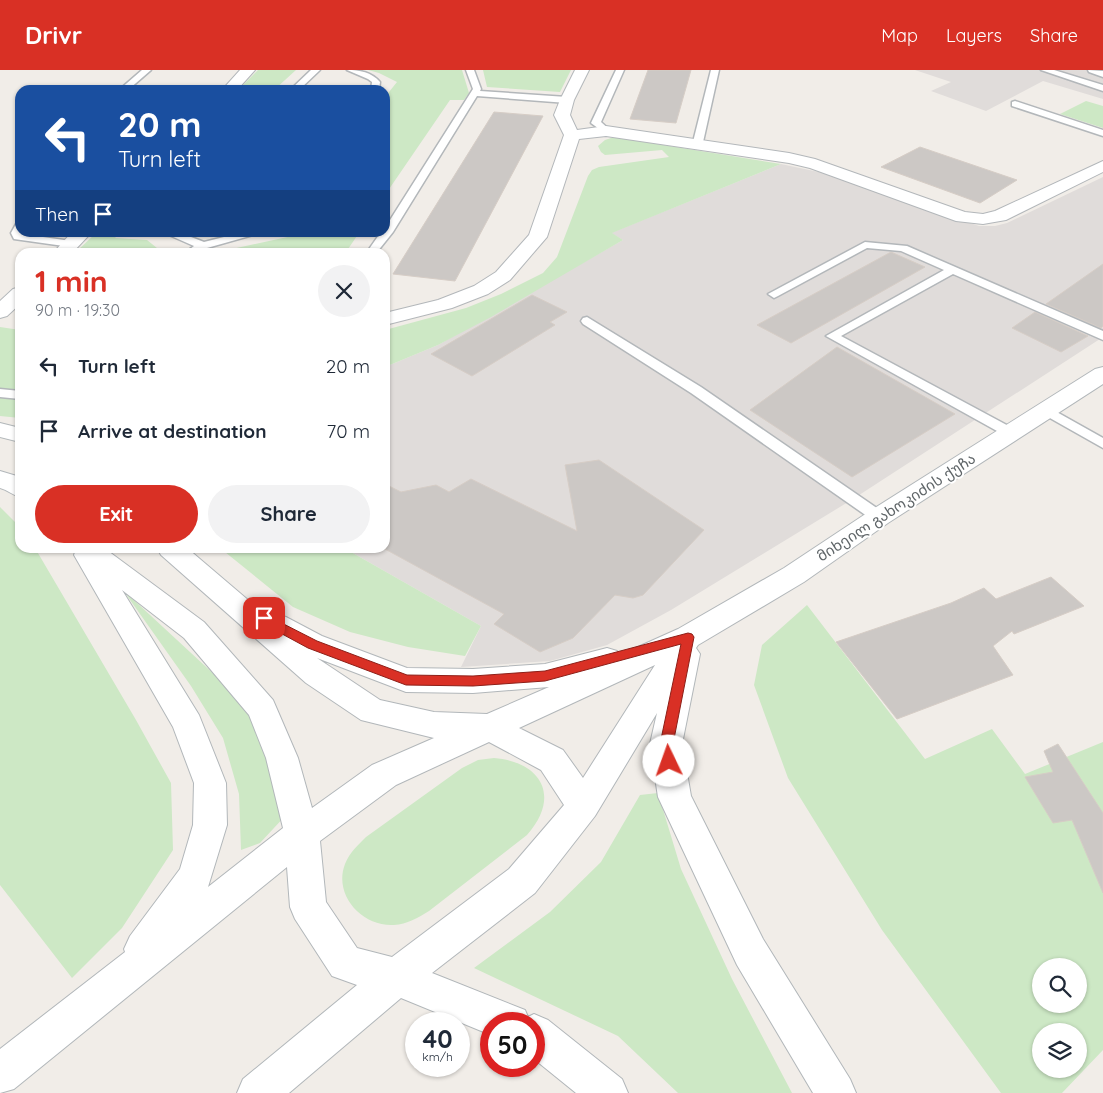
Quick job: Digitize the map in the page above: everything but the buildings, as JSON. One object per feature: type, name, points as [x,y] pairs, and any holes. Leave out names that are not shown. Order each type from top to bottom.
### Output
[{"type":"main road","points":[[233,85],[248,70]]},
{"type":"main road","points":[[390,318],[445,304],[481,290],[503,276],[538,237],[572,135],[562,115],[567,100],[582,70]]},
{"type":"main road","points":[[572,135],[606,131],[699,137],[806,162],[962,217],[983,219],[1000,216],[1103,166]]},
{"type":"main road","points":[[0,312],[15,298]]},
{"type":"main road","points":[[0,317],[15,318]]},
{"type":"main road","name":"მიხეილ გახოკიძის ქუჩა","points":[[688,637],[794,575],[879,517],[1103,374]]},
{"type":"main road","points":[[0,430],[15,434]]},
{"type":"main road","points":[[0,479],[15,484]]},
{"type":"main road","points":[[87,553],[188,724],[210,783],[210,825],[194,877],[123,976]]},
{"type":"main road","points":[[91,553],[194,630],[262,709],[282,758],[302,834],[308,907],[346,962],[396,977],[482,1012]]},
{"type":"main road","points":[[175,553],[316,675],[372,711],[434,725],[489,727],[552,760],[583,806]]},
{"type":"main road","points":[[232,601],[312,644],[406,680],[473,681],[545,676],[688,637]]},
{"type":"main road","points":[[0,1076],[302,834],[384,775],[688,637]]},
{"type":"main road","points":[[257,1093],[396,977],[522,881],[583,806],[688,637]]},
{"type":"main road","points":[[688,637],[666,744],[675,797],[750,952],[836,1093]]},
{"type":"main road","points":[[545,1043],[608,1093]]},
{"type":"lane","points":[[129,85],[147,70]]},
{"type":"lane","points":[[300,85],[316,70]]},
{"type":"lane","points":[[351,70],[371,77],[376,82],[376,85]]},
{"type":"lane","points":[[390,228],[478,89],[470,70]]},
{"type":"lane","points":[[606,131],[596,123],[620,70]]},
{"type":"lane","points":[[699,137],[714,70]]},
{"type":"lane","points":[[1045,70],[1103,88]]},
{"type":"lane","points":[[1092,70],[1103,74]]},
{"type":"lane","points":[[475,93],[567,100]]},
{"type":"lane","points":[[1015,104],[1103,133]]},
{"type":"lane","points":[[18,237],[72,243]]},
{"type":"lane","points":[[180,237],[203,246]]},
{"type":"lane","points":[[199,248],[239,237]]},
{"type":"lane","points":[[375,248],[384,237]]},
{"type":"lane","points":[[774,294],[865,245],[903,248],[1103,336]]},
{"type":"lane","points":[[952,270],[832,336],[1011,432]]},
{"type":"lane","points":[[587,321],[696,390],[879,517]]},
{"type":"lane","points":[[0,393],[15,394]]},
{"type":"lane","points":[[1046,410],[1103,444]]},
{"type":"shaded area","points":[[915,70],[1103,70],[1103,99],[1043,81],[986,111],[931,91],[951,82]]},
{"type":"shaded area","points":[[781,164],[828,174],[979,226],[995,226],[1007,223],[1103,177],[1103,337],[853,499],[671,610],[607,645],[550,661],[461,667],[481,626],[353,553],[390,553],[390,365],[438,345],[623,240],[611,233]]},
{"type":"green space","points":[[258,70],[296,70],[280,85],[243,85]]},
{"type":"green space","points":[[368,70],[462,70],[469,93],[464,100],[450,100],[390,188],[390,91],[397,82]]},
{"type":"green space","points":[[483,70],[571,70],[560,92],[487,87]]},
{"type":"green space","points":[[1086,101],[1103,106],[1103,128],[1060,114]]},
{"type":"green space","points":[[614,137],[781,164],[612,233],[623,240],[491,317],[438,345],[390,365],[390,329],[466,308],[501,294],[543,273],[557,257],[592,170],[599,167],[669,157],[662,150],[605,155],[598,146],[605,140]]},
{"type":"green space","points":[[92,237],[116,237],[147,240],[157,248],[80,248]]},
{"type":"green space","points":[[287,237],[356,237],[349,248],[237,248]]},
{"type":"green space","points":[[0,327],[15,329],[15,418],[0,416]]},
{"type":"green space","points":[[0,507],[15,522],[15,553],[38,553],[171,783],[173,850],[122,928],[72,978],[0,885]]},
{"type":"green space","points":[[226,553],[353,553],[481,626],[465,656],[408,647],[350,632],[293,607]]},
{"type":"green space","points":[[123,590],[244,702],[282,780],[287,814],[260,843],[241,850],[239,794],[223,738],[191,686]]},
{"type":"green space","points":[[807,605],[925,759],[992,729],[1025,774],[1103,742],[1103,1050],[1087,1067],[1087,1023],[1032,1023],[1032,1078],[1076,1078],[1062,1093],[1001,1093],[882,930],[788,778],[754,685],[762,645]]},
{"type":"green space","points":[[494,758],[524,766],[534,774],[541,784],[544,795],[543,808],[527,835],[429,911],[417,918],[394,925],[371,921],[361,915],[353,907],[343,887],[342,876],[345,864],[354,849],[366,837],[462,768],[478,760]]},
{"type":"green space","points":[[658,793],[681,869],[732,979],[792,1093],[678,1093],[618,1036],[474,968],[550,912],[601,862],[640,795]]},
{"type":"route","points":[[264,618],[312,644],[406,680],[473,681],[545,676],[688,637],[666,744],[669,761]]}]
